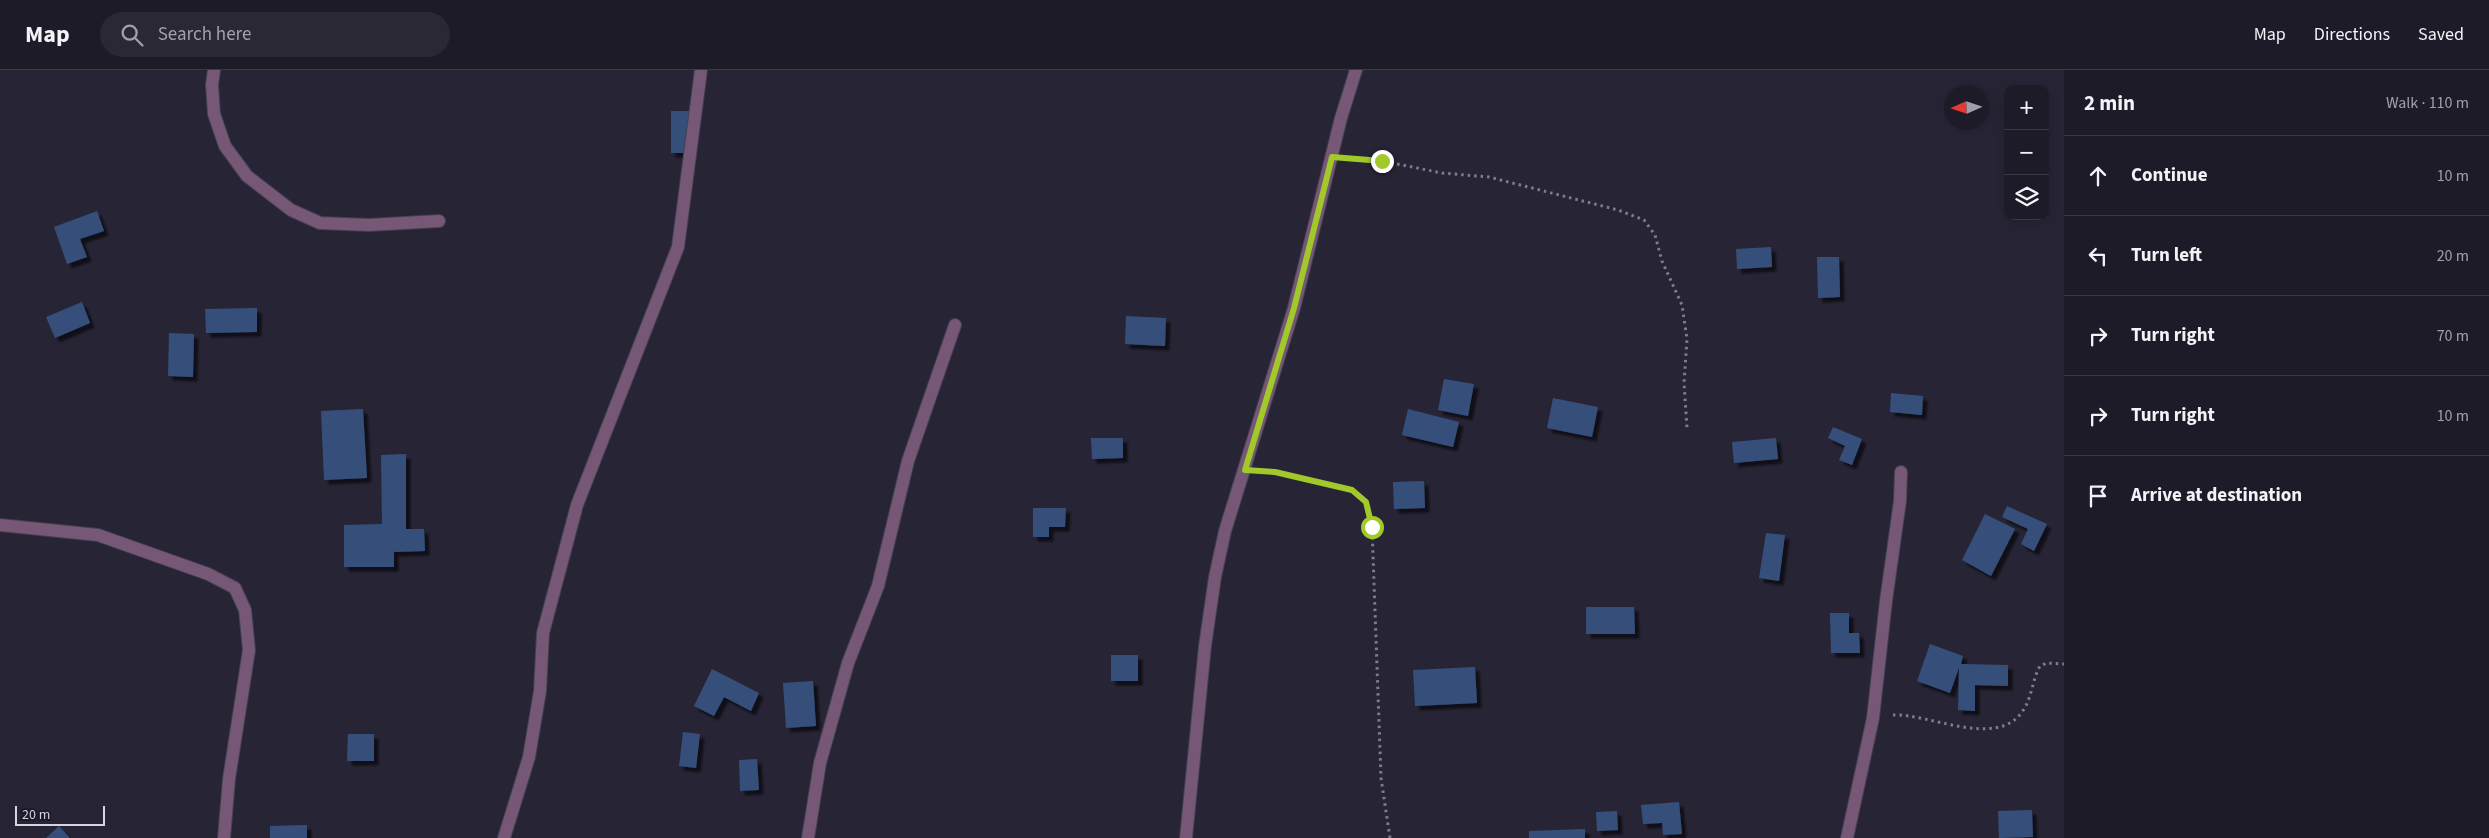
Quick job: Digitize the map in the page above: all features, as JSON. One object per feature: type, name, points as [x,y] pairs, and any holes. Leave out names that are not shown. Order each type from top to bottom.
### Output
[{"type":"street","points":[[214,70],[212,85],[214,114],[225,146],[247,176],[291,210],[320,223],[369,225],[439,221]]},
{"type":"street","points":[[504,838],[529,757],[540,691],[543,633],[577,504],[678,247],[701,70]]},
{"type":"street","points":[[1186,838],[1205,646],[1215,577],[1225,531],[1294,308],[1356,70]]},
{"type":"street","points":[[808,838],[820,763],[848,663],[878,586],[908,461],[955,325]]},
{"type":"street","points":[[1847,838],[1873,718],[1886,601],[1900,501],[1901,472]]},
{"type":"street","points":[[0,525],[98,535],[208,574],[235,588],[245,610],[248,650],[224,838]]},
{"type":"path","points":[[1332,157],[1382,161],[1442,172],[1489,177],[1618,210],[1644,220],[1655,235],[1662,260],[1682,304],[1688,339],[1684,383],[1687,428]]},
{"type":"path","points":[[1245,470],[1275,472],[1352,490],[1366,502],[1372,527],[1382,778],[1390,838]]},
{"type":"path","points":[[1873,718],[1903,715],[1957,727],[1994,728],[2012,722],[2022,712],[2040,666],[2047,663],[2064,664]]},
{"type":"building","points":[[671,111],[691,111],[691,153],[671,153]]},
{"type":"building","points":[[97,211],[104,231],[80,239],[87,257],[67,264],[54,227]]},
{"type":"building","points":[[1771,247],[1772,267],[1737,269],[1736,249]]},
{"type":"building","points":[[1817,257],[1839,257],[1840,297],[1818,298]]},
{"type":"building","points":[[82,302],[90,323],[55,338],[46,317]]},
{"type":"building","points":[[257,308],[257,332],[206,333],[205,309]]},
{"type":"building","points":[[1126,316],[1166,318],[1165,346],[1125,344]]},
{"type":"building","points":[[169,333],[194,334],[193,377],[168,376]]},
{"type":"building","points":[[1444,379],[1474,384],[1468,416],[1438,410]]},
{"type":"building","points":[[1891,393],[1923,396],[1922,415],[1890,412]]},
{"type":"building","points":[[1553,398],[1598,407],[1592,437],[1547,428]]},
{"type":"building","points":[[363,409],[367,478],[324,480],[321,411]]},
{"type":"building","points":[[1408,409],[1459,422],[1453,447],[1402,435]]},
{"type":"building","points":[[1833,427],[1862,439],[1852,465],[1839,460],[1845,446],[1828,438]]},
{"type":"building","points":[[1091,438],[1123,438],[1123,458],[1092,459]]},
{"type":"building","points":[[1776,438],[1778,459],[1734,463],[1732,442]]},
{"type":"building","points":[[406,454],[406,529],[424,529],[425,551],[394,552],[394,567],[344,567],[344,525],[382,524],[381,455]]},
{"type":"building","points":[[1424,481],[1425,508],[1394,509],[1393,482]]},
{"type":"building","points":[[2007,506],[2047,524],[2034,551],[2021,544],[2028,529],[2002,517]]},
{"type":"building","points":[[1033,508],[1066,508],[1065,527],[1049,527],[1049,537],[1033,537]]},
{"type":"building","points":[[1985,514],[2015,529],[1991,576],[1962,560]]},
{"type":"building","points":[[1766,533],[1785,535],[1779,581],[1759,578]]},
{"type":"building","points":[[1586,607],[1634,607],[1635,634],[1586,634]]},
{"type":"building","points":[[1830,613],[1849,613],[1849,633],[1859,633],[1860,653],[1831,653]]},
{"type":"building","points":[[1930,644],[1963,656],[1961,664],[2008,665],[2008,686],[1975,685],[1975,711],[1958,710],[1959,668],[1950,693],[1917,681]]},
{"type":"building","points":[[1111,655],[1138,655],[1138,681],[1111,681]]},
{"type":"building","points":[[1475,667],[1477,703],[1415,706],[1413,670]]},
{"type":"building","points":[[712,669],[759,693],[751,711],[724,697],[714,716],[694,706]]},
{"type":"building","points":[[813,681],[816,726],[786,728],[783,683]]},
{"type":"building","points":[[683,732],[700,734],[696,768],[679,766]]},
{"type":"building","points":[[348,734],[374,734],[374,761],[347,761]]},
{"type":"building","points":[[757,759],[759,790],[740,791],[739,760]]},
{"type":"building","points":[[1679,802],[1682,834],[1663,835],[1662,823],[1643,824],[1641,805]]},
{"type":"building","points":[[2032,810],[2033,837],[1999,838],[1998,811]]},
{"type":"building","points":[[1617,811],[1618,830],[1597,831],[1596,812]]},
{"type":"building","points":[[307,825],[307,838],[270,838],[270,826]]},
{"type":"building","points":[[59,826],[70,838],[46,838]]},
{"type":"building","points":[[1585,829],[1585,838],[1529,838],[1529,831]]},
{"type":"route","points":[[1372,527],[1366,502],[1352,490],[1275,472],[1245,470],[1294,308],[1332,157],[1382,161]]}]
